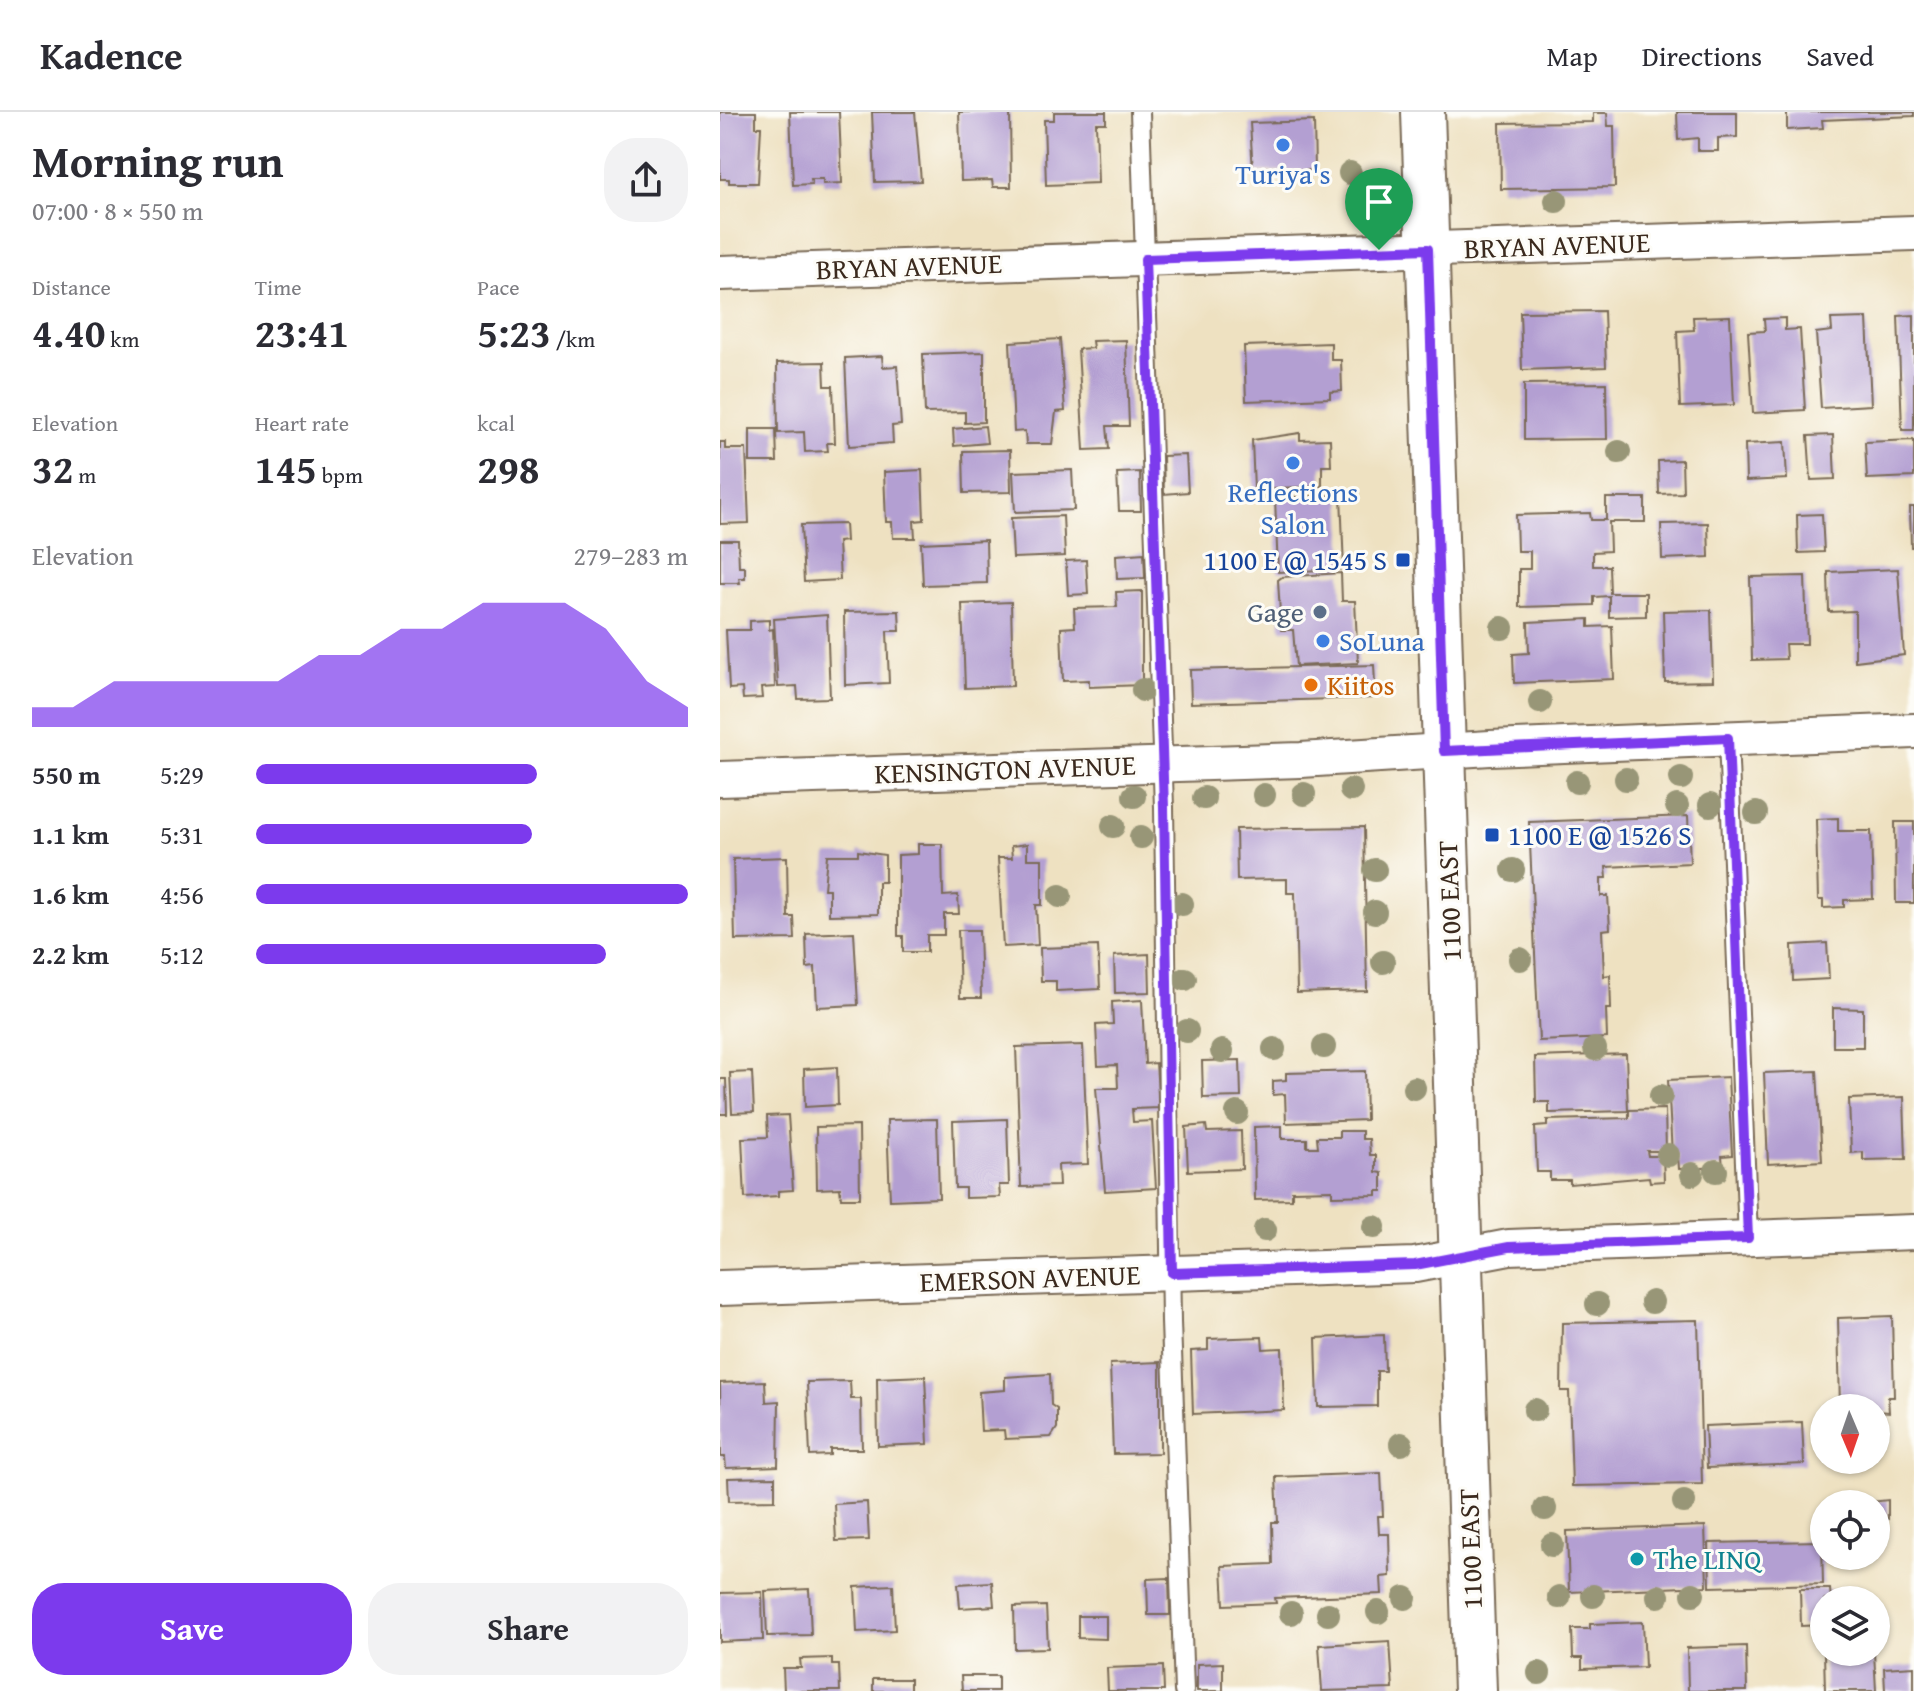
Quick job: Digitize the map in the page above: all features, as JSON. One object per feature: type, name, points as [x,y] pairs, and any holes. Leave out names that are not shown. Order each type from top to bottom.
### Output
[{"type":"street","name":"1100 EAST","points":[[1423,112],[1475,1691]]},
{"type":"street","name":"BRYAN AVENUE","points":[[720,273],[1914,233]]},
{"type":"street","name":"KENSINGTON AVENUE","points":[[720,779],[1162,764],[1914,731]]},
{"type":"street","name":"EMERSON AVENUE","points":[[720,1288],[1415,1265],[1509,1247],[1914,1232]]},
{"type":"lane","points":[[1140,112],[1162,764],[1184,1691]]},
{"type":"lane","points":[[1728,738],[1748,1238]]},
{"type":"building","points":[[720,112],[756,112],[756,127],[761,127],[758,183],[729,183],[729,179],[720,179]]},
{"type":"building","points":[[790,112],[839,112],[842,183],[823,184],[823,179],[811,179],[812,184],[793,185]]},
{"type":"building","points":[[872,112],[915,112],[921,181],[875,182]]},
{"type":"building","points":[[959,112],[1010,112],[1011,187],[993,187],[992,180],[961,181]]},
{"type":"building","points":[[1054,112],[1106,112],[1106,123],[1096,123],[1098,183],[1046,185],[1044,120],[1054,120]]},
{"type":"building","points":[[1677,112],[1737,112],[1737,137],[1718,138],[1718,151],[1698,151],[1698,138],[1678,140]]},
{"type":"building","points":[[1787,112],[1914,112],[1914,116],[1822,120],[1823,128],[1787,130]]},
{"type":"building","points":[[1593,113],[1607,113],[1608,126],[1614,126],[1615,187],[1501,189],[1500,123],[1593,122]]},
{"type":"building","points":[[1314,121],[1315,170],[1253,172],[1250,123]]},
{"type":"building","points":[[1604,311],[1606,367],[1522,370],[1520,312]]},
{"type":"building","points":[[1914,315],[1914,430],[1902,430],[1898,316]]},
{"type":"building","points":[[1730,316],[1734,405],[1680,407],[1677,331],[1694,330],[1693,317]]},
{"type":"building","points":[[1785,318],[1785,330],[1800,329],[1805,410],[1753,413],[1748,332],[1765,331],[1764,319]]},
{"type":"building","points":[[1867,318],[1871,405],[1821,408],[1816,333],[1832,331],[1831,319]]},
{"type":"building","points":[[1060,339],[1065,411],[1056,412],[1052,444],[1026,444],[1025,431],[1014,432],[1010,342]]},
{"type":"building","points":[[1126,340],[1129,426],[1107,426],[1109,449],[1084,450],[1078,349],[1093,348],[1092,341]]},
{"type":"building","points":[[1331,343],[1331,360],[1341,360],[1342,391],[1330,392],[1330,398],[1246,401],[1244,346]]},
{"type":"building","points":[[984,352],[984,422],[965,423],[965,412],[925,413],[923,354]]},
{"type":"building","points":[[882,356],[883,367],[897,366],[901,425],[892,426],[893,443],[849,446],[845,358]]},
{"type":"building","points":[[824,362],[825,386],[833,386],[835,443],[827,443],[828,451],[805,452],[804,432],[778,433],[777,363]]},
{"type":"building","points":[[1606,383],[1607,439],[1524,440],[1524,384]]},
{"type":"building","points":[[985,426],[987,443],[954,446],[953,429]]},
{"type":"building","points":[[750,429],[776,429],[777,462],[750,462]]},
{"type":"building","points":[[1300,433],[1300,440],[1330,439],[1331,466],[1322,466],[1322,486],[1254,489],[1252,440]]},
{"type":"building","points":[[1833,435],[1835,479],[1811,480],[1808,436]]},
{"type":"building","points":[[1914,440],[1914,477],[1867,479],[1865,442]]},
{"type":"building","points":[[720,442],[725,442],[725,449],[746,449],[749,523],[720,524]]},
{"type":"building","points":[[1785,442],[1787,479],[1746,481],[1745,444]]},
{"type":"building","points":[[1010,450],[1011,492],[964,493],[963,451]]},
{"type":"building","points":[[1186,455],[1188,492],[1164,494],[1163,456]]},
{"type":"building","points":[[1682,460],[1683,493],[1659,494],[1658,461]]},
{"type":"building","points":[[922,470],[924,520],[914,521],[915,538],[893,538],[892,522],[886,522],[884,472]]},
{"type":"building","points":[[1072,470],[1074,510],[1015,512],[1013,472]]},
{"type":"building","points":[[1140,472],[1141,511],[1119,511],[1117,473]]},
{"type":"building","points":[[1341,495],[1344,569],[1278,572],[1275,498]]},
{"type":"building","points":[[1606,498],[1645,498],[1645,522],[1609,522],[1610,551],[1593,552],[1593,566],[1609,566],[1610,593],[1646,593],[1646,616],[1609,617],[1609,596],[1594,597],[1594,605],[1519,607],[1519,569],[1530,569],[1530,551],[1517,551],[1516,515],[1590,513],[1591,520],[1606,520]]},
{"type":"building","points":[[1910,507],[1914,507],[1914,547],[1911,547]]},
{"type":"building","points":[[1822,514],[1824,552],[1798,553],[1797,515]]},
{"type":"building","points":[[1063,516],[1065,556],[1013,558],[1011,518]]},
{"type":"building","points":[[1708,523],[1709,557],[1662,559],[1661,524]]},
{"type":"building","points":[[845,524],[846,541],[838,542],[840,580],[804,582],[801,525]]},
{"type":"building","points":[[720,540],[738,540],[739,567],[745,567],[745,578],[739,578],[740,583],[720,583]]},
{"type":"building","points":[[986,540],[987,583],[923,585],[921,543]]},
{"type":"building","points":[[1144,553],[1145,578],[1117,579],[1116,555]]},
{"type":"building","points":[[1086,560],[1088,594],[1068,595],[1066,561]]},
{"type":"building","points":[[1898,569],[1904,655],[1855,661],[1855,611],[1829,612],[1828,572]]},
{"type":"building","points":[[1341,573],[1342,601],[1355,601],[1358,663],[1296,666],[1293,630],[1281,630],[1278,580],[1282,577]]},
{"type":"building","points":[[1805,576],[1807,644],[1785,644],[1786,659],[1752,660],[1750,577]]},
{"type":"building","points":[[1142,591],[1142,685],[1089,687],[1089,680],[1063,681],[1061,628],[1075,627],[1074,608],[1117,607],[1116,592]]},
{"type":"building","points":[[1011,602],[1013,686],[965,688],[962,604]]},
{"type":"building","points":[[1711,610],[1713,681],[1665,682],[1663,611]]},
{"type":"building","points":[[899,611],[900,631],[887,631],[889,683],[845,685],[844,612]]},
{"type":"building","points":[[827,615],[830,698],[798,699],[797,686],[778,687],[774,619]]},
{"type":"building","points":[[1589,619],[1589,627],[1612,626],[1614,679],[1514,683],[1513,654],[1529,653],[1528,622]]},
{"type":"building","points":[[769,620],[769,630],[773,629],[775,687],[761,688],[762,698],[743,699],[742,688],[729,689],[726,630],[750,630],[750,621]]},
{"type":"building","points":[[1374,665],[1375,684],[1369,684],[1369,691],[1375,691],[1375,698],[1191,703],[1190,670]]},
{"type":"building","points":[[1688,816],[1690,863],[1606,867],[1607,878],[1601,878],[1601,896],[1608,896],[1610,929],[1602,930],[1604,976],[1610,975],[1611,1009],[1606,1009],[1607,1038],[1539,1041],[1529,822]]},
{"type":"building","points":[[1838,818],[1838,831],[1871,831],[1873,899],[1844,900],[1844,907],[1823,908],[1823,900],[1818,900],[1816,819]]},
{"type":"building","points":[[1895,822],[1914,822],[1914,903],[1896,903]]},
{"type":"building","points":[[1364,827],[1367,991],[1297,993],[1295,893],[1287,893],[1287,879],[1237,880],[1236,829]]},
{"type":"building","points":[[918,844],[942,844],[943,896],[958,895],[959,914],[944,914],[944,935],[927,935],[927,952],[903,952],[903,936],[898,936],[898,855],[918,854]]},
{"type":"building","points":[[1027,844],[1027,859],[1042,859],[1042,905],[1036,905],[1038,945],[1003,947],[998,858],[1012,858],[1011,846]]},
{"type":"building","points":[[858,851],[885,855],[885,882],[878,882],[878,914],[829,915],[829,889],[824,889],[827,855],[858,855]]},
{"type":"building","points":[[787,857],[788,917],[794,917],[795,939],[735,940],[733,859]]},
{"type":"building","points":[[958,930],[979,930],[981,998],[960,998]]},
{"type":"building","points":[[854,932],[858,1005],[817,1007],[815,967],[807,968],[806,934]]},
{"type":"building","points":[[1827,943],[1829,979],[1793,981],[1792,945]]},
{"type":"building","points":[[1098,946],[1100,989],[1056,991],[1056,981],[1041,981],[1040,948]]},
{"type":"building","points":[[1149,954],[1150,992],[1115,993],[1114,956]]},
{"type":"building","points":[[1142,1000],[1145,1064],[1156,1063],[1159,1108],[1132,1109],[1133,1122],[1152,1121],[1156,1188],[1105,1191],[1096,1088],[1118,1088],[1117,1065],[1098,1066],[1096,1025],[1113,1024],[1112,1002]]},
{"type":"building","points":[[1833,1008],[1863,1009],[1863,1047],[1833,1047]]},
{"type":"building","points":[[1083,1045],[1088,1164],[1058,1165],[1059,1186],[1021,1187],[1016,1047]]},
{"type":"building","points":[[1626,1054],[1628,1111],[1549,1113],[1549,1102],[1536,1102],[1535,1057]]},
{"type":"building","points":[[1240,1060],[1241,1097],[1203,1098],[1202,1061]]},
{"type":"building","points":[[837,1067],[838,1105],[805,1107],[804,1069]]},
{"type":"building","points":[[1365,1071],[1366,1120],[1286,1123],[1285,1094],[1273,1095],[1273,1081],[1286,1080],[1286,1073]]},
{"type":"building","points":[[1817,1071],[1822,1161],[1768,1164],[1764,1073]]},
{"type":"building","points":[[752,1072],[754,1112],[732,1113],[730,1073]]},
{"type":"building","points":[[1728,1077],[1732,1155],[1722,1156],[1723,1167],[1679,1169],[1678,1155],[1672,1155],[1668,1080]]},
{"type":"building","points":[[720,1079],[726,1079],[727,1114],[720,1114]]},
{"type":"building","points":[[1904,1097],[1906,1159],[1863,1160],[1863,1152],[1851,1153],[1849,1099]]},
{"type":"building","points":[[1665,1109],[1666,1151],[1647,1151],[1648,1156],[1663,1156],[1664,1181],[1650,1182],[1649,1177],[1570,1184],[1570,1180],[1550,1180],[1550,1172],[1537,1172],[1535,1127],[1547,1126],[1547,1120],[1629,1118],[1629,1110]]},
{"type":"building","points":[[788,1115],[793,1190],[778,1191],[778,1196],[745,1198],[742,1138],[768,1137],[767,1116]]},
{"type":"building","points":[[937,1119],[939,1198],[890,1200],[887,1120]]},
{"type":"building","points":[[1007,1119],[1009,1185],[999,1185],[1000,1197],[965,1198],[965,1188],[955,1188],[953,1121]]},
{"type":"building","points":[[1206,1125],[1207,1132],[1241,1131],[1242,1169],[1188,1171],[1186,1127]]},
{"type":"building","points":[[859,1126],[860,1198],[841,1198],[840,1188],[817,1189],[816,1127]]},
{"type":"building","points":[[1282,1126],[1282,1139],[1307,1139],[1307,1147],[1318,1147],[1317,1137],[1339,1137],[1339,1131],[1362,1131],[1362,1139],[1369,1139],[1370,1155],[1376,1155],[1376,1172],[1382,1173],[1382,1191],[1377,1191],[1377,1195],[1332,1196],[1332,1190],[1292,1191],[1292,1199],[1255,1200],[1254,1127]]},
{"type":"building","points":[[1892,1316],[1894,1397],[1890,1394],[1840,1394],[1838,1318]]},
{"type":"building","points":[[1698,1320],[1702,1484],[1572,1486],[1569,1391],[1561,1391],[1562,1323]]},
{"type":"building","points":[[1384,1335],[1385,1371],[1377,1371],[1377,1406],[1318,1407],[1316,1338]]},
{"type":"building","points":[[1262,1337],[1263,1349],[1282,1348],[1284,1410],[1193,1414],[1191,1351],[1208,1350],[1208,1339]]},
{"type":"building","points":[[1160,1362],[1160,1453],[1113,1454],[1110,1364]]},
{"type":"building","points":[[1050,1374],[1051,1405],[1057,1409],[1057,1428],[1051,1437],[1005,1439],[1004,1430],[981,1431],[979,1392],[1005,1390],[1005,1377]]},
{"type":"building","points":[[925,1376],[928,1444],[878,1446],[877,1378]]},
{"type":"building","points":[[765,1381],[766,1402],[779,1401],[778,1466],[726,1468],[725,1457],[721,1457],[720,1383]]},
{"type":"building","points":[[850,1381],[851,1399],[861,1399],[862,1449],[830,1449],[830,1455],[810,1456],[807,1382]]},
{"type":"building","points":[[1802,1422],[1804,1464],[1707,1468],[1705,1426]]},
{"type":"building","points":[[1381,1473],[1383,1516],[1378,1516],[1379,1534],[1389,1534],[1390,1576],[1381,1577],[1382,1594],[1275,1598],[1276,1603],[1224,1605],[1222,1566],[1273,1564],[1272,1522],[1278,1522],[1276,1477]]},
{"type":"building","points":[[775,1477],[775,1500],[729,1501],[728,1478]]},
{"type":"building","points":[[867,1502],[869,1540],[836,1541],[834,1504]]},
{"type":"building","name":"The LINQ","points":[[1705,1526],[1707,1586],[1569,1592],[1567,1531]]},
{"type":"building","points":[[1810,1541],[1810,1570],[1823,1570],[1823,1584],[1710,1587],[1709,1543]]},
{"type":"building","points":[[1169,1578],[1170,1615],[1148,1615],[1147,1579]]},
{"type":"building","points":[[992,1582],[994,1606],[960,1608],[958,1584]]},
{"type":"building","points":[[893,1585],[895,1630],[857,1632],[855,1587]]},
{"type":"building","points":[[809,1589],[811,1635],[767,1636],[765,1591]]},
{"type":"building","points":[[1800,1589],[1810,1589],[1810,1626],[1801,1626]]},
{"type":"building","points":[[762,1592],[763,1640],[720,1642],[720,1593]]},
{"type":"building","points":[[1046,1606],[1048,1648],[1015,1649],[1014,1607]]},
{"type":"building","points":[[1078,1616],[1106,1616],[1106,1639],[1078,1638]]},
{"type":"building","points":[[1643,1622],[1645,1667],[1582,1669],[1582,1658],[1573,1658],[1572,1629],[1590,1629],[1590,1624]]},
{"type":"building","points":[[1390,1641],[1393,1689],[1322,1691],[1319,1645]]},
{"type":"building","points":[[1746,1646],[1747,1691],[1688,1691],[1687,1648]]},
{"type":"building","points":[[832,1658],[832,1665],[839,1665],[840,1691],[784,1691],[783,1668],[801,1668],[800,1659]]},
{"type":"building","points":[[1223,1663],[1223,1691],[1197,1691],[1197,1664]]},
{"type":"building","points":[[1163,1666],[1164,1691],[1108,1691],[1107,1668]]},
{"type":"building","points":[[1824,1666],[1875,1666],[1876,1691],[1825,1691]]},
{"type":"building","points":[[1914,1666],[1914,1691],[1885,1691],[1884,1668]]},
{"type":"building","points":[[961,1676],[998,1676],[998,1691],[962,1691]]},
{"type":"building","points":[[873,1679],[910,1679],[910,1691],[873,1691]]},
{"type":"place","name":"Turiya's","points":[[1283,145]]},
{"type":"place","name":"Reflections Salon","points":[[1293,463]]},
{"type":"place","name":"1100 E @ 1545 S","points":[[1403,560]]},
{"type":"place","name":"Gage","points":[[1320,612]]},
{"type":"place","name":"SoLuna","points":[[1323,641]]},
{"type":"place","name":"Kiitos","points":[[1311,685]]},
{"type":"place","name":"1100 E @ 1526 S","points":[[1492,835]]},
{"type":"place","name":"The LINQ","points":[[1637,1559]]},
{"type":"route","points":[[1428,249],[1444,751],[1728,738],[1748,1238],[1509,1247],[1415,1265],[1172,1273],[1164,807],[1145,259],[1379,250],[1428,249]]}]
